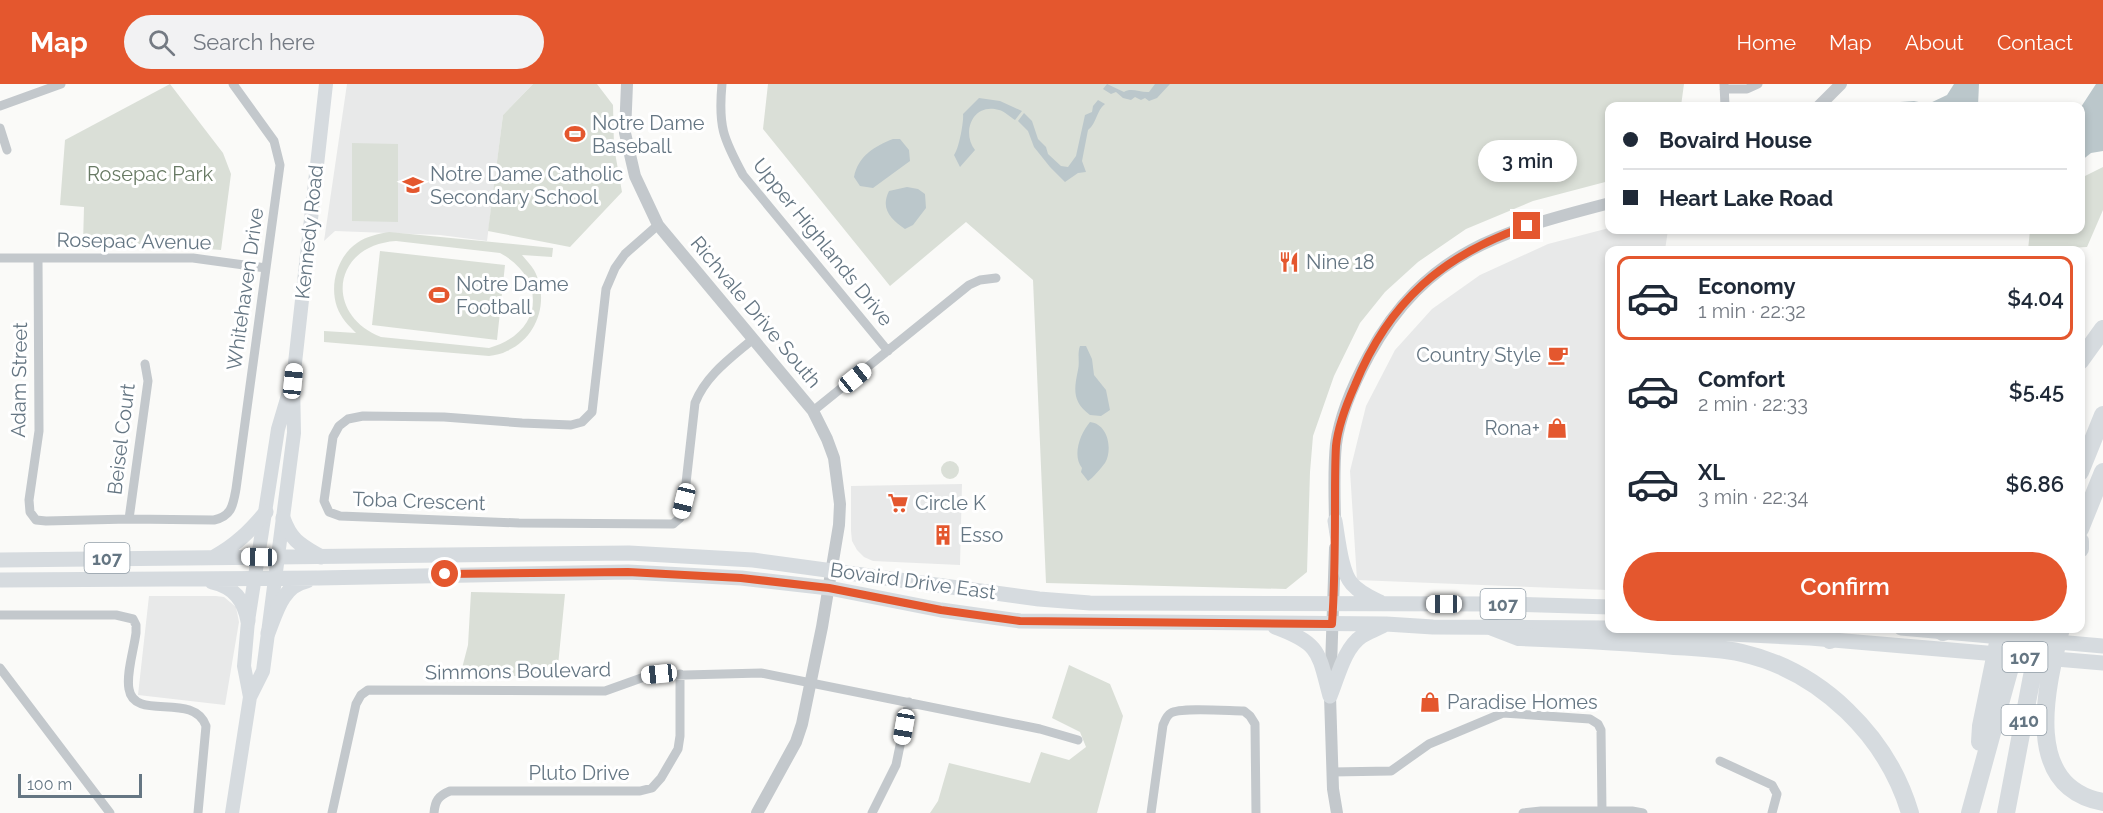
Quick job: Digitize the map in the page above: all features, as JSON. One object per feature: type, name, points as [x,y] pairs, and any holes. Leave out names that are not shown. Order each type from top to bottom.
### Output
[{"type":"highway","points":[[2085,354],[2103,329]]},
{"type":"highway","points":[[2085,460],[2103,415]]},
{"type":"highway","points":[[2085,517],[2103,472]]},
{"type":"highway","points":[[1493,627],[1519,637],[1720,649],[1758,657],[1789,670],[1828,695],[1859,723],[1888,762],[1910,813]]},
{"type":"highway","points":[[1978,780],[1981,726],[2000,633]]},
{"type":"highway","name":"410","points":[[1970,813],[2022,633]]},
{"type":"highway","name":"410","points":[[2006,813],[2032,676],[2045,633]]},
{"type":"highway","points":[[2060,633],[2048,679],[2045,712],[2046,740],[2053,764],[2065,781],[2079,793],[2103,802]]},
{"type":"main road","name":"Kennedy Road","points":[[293,381],[326,84]]},
{"type":"main road","points":[[250,697],[244,666],[248,621],[278,429],[293,381]]},
{"type":"main road","points":[[232,813],[250,697],[263,671],[294,433],[293,381]]},
{"type":"main road","points":[[214,557],[245,537],[266,512]]},
{"type":"main road","points":[[283,518],[288,533],[321,557]]},
{"type":"main road","points":[[1335,521],[1346,574],[1351,583],[1361,592],[1383,603]]},
{"type":"main road","name":"Bovaird Drive East","points":[[0,560],[629,553],[753,560],[832,569],[969,590],[1090,603],[1383,603],[1605,607]]},
{"type":"main road","name":"Bovaird Drive East","points":[[0,580],[255,579],[628,572],[741,578],[829,588],[941,610],[1020,621],[1605,628]]},
{"type":"main road","points":[[268,633],[280,602],[287,592],[300,582],[318,578]]},
{"type":"main road","points":[[201,579],[226,585],[234,592],[242,601],[248,621]]},
{"type":"main road","points":[[1264,623],[1299,636],[1314,647],[1319,655],[1330,696]]},
{"type":"main road","points":[[1330,696],[1347,653],[1353,645],[1362,636],[1386,624]]},
{"type":"main road","name":"Bovaird Drive East","points":[[1794,633],[1831,634],[1976,653],[2103,663]]},
{"type":"main road","name":"107","points":[[1960,633],[2103,646]]},
{"type":"street","points":[[0,105],[62,84]]},
{"type":"street","name":"Whitehaven Drive","points":[[230,513],[236,489],[280,165],[278,149],[266,128],[233,84]]},
{"type":"street","name":"Richvale Drive South","points":[[627,84],[625,133],[635,177],[657,225],[813,411],[827,439],[838,476],[839,525],[802,724],[796,742],[757,813]]},
{"type":"street","name":"Upper Highlands Drive","points":[[722,84],[722,128],[726,145],[742,174],[888,351]]},
{"type":"street","points":[[1725,102],[1724,87],[1747,89],[1758,84]]},
{"type":"street","points":[[1823,102],[1841,84]]},
{"type":"street","points":[[0,128],[7,150]]},
{"type":"street","points":[[1337,813],[1332,772],[1330,696],[1336,443],[1361,370],[1383,330],[1395,314],[1425,282],[1450,262],[1472,248],[1527,226],[1605,204]]},
{"type":"street","name":"Toba Crescent","points":[[657,225],[625,254],[615,268],[606,289],[592,412],[588,417],[582,422],[571,425],[444,417],[363,416],[348,419],[339,426],[333,437],[324,501],[329,512],[340,516],[519,523],[673,524],[680,518],[684,501],[695,403],[700,389],[710,377],[753,339]]},
{"type":"street","name":"Rosepac Avenue","points":[[0,258],[193,258],[266,268]]},
{"type":"street","name":"Adam Street","points":[[38,258],[39,431],[29,500],[30,512],[36,520],[214,520],[230,513]]},
{"type":"street","points":[[813,411],[969,285],[980,280],[996,278]]},
{"type":"street","name":"Beisel Court","points":[[129,519],[148,381],[145,364]]},
{"type":"street","points":[[0,615],[116,615],[133,619],[136,633],[128,687],[131,697],[142,705],[197,711],[204,718],[206,726],[198,813]]},
{"type":"street","points":[[0,668],[110,813]]},
{"type":"street","name":"Simmons Boulevard","points":[[332,813],[356,704],[361,695],[368,690],[605,691],[647,676],[761,673],[1040,729],[1078,740]]},
{"type":"street","name":"Pluto Drive","points":[[434,813],[435,803],[441,795],[450,791],[640,791],[652,788],[661,778],[678,749],[680,674]]},
{"type":"street","points":[[872,813],[896,765],[909,702]]},
{"type":"street","points":[[1151,813],[1165,719],[1171,713],[1186,711],[1244,711],[1250,716],[1254,724],[1256,813]]},
{"type":"street","points":[[1332,772],[1391,771],[1429,744],[1503,713],[1590,719],[1598,724],[1601,730],[1602,811]]},
{"type":"street","points":[[1720,761],[1772,785],[1777,794],[1772,813]]},
{"type":"street","points":[[1523,813],[1602,811],[1643,813]]},
{"type":"shaded area","name":"Notre Dame Catholic Secondary School","points":[[347,84],[533,84],[503,115],[487,241],[440,235],[335,231],[324,241]]},
{"type":"shaded area","points":[[1107,84],[1124,92],[1130,90],[1149,92],[1155,84],[1170,84],[1157,98],[1149,101],[1145,98],[1141,100],[1135,97],[1131,100],[1123,98],[1116,92],[1111,94],[1103,89]]},
{"type":"shaded area","points":[[1954,84],[1979,84],[1978,102],[1932,102],[1947,95]]},
{"type":"shaded area","points":[[2096,84],[2103,84],[2103,151],[2091,153],[2085,158],[2085,102]]},
{"type":"shaded area","points":[[979,98],[1000,101],[1022,111],[1015,120],[1001,111],[990,109],[976,114],[972,120],[969,135],[975,150],[960,167],[954,155],[961,135],[963,114]]},
{"type":"shaded area","points":[[1098,100],[1105,104],[1088,130],[1082,161],[1086,172],[1078,173],[1065,182],[1034,147],[1028,131],[1018,121],[1024,113],[1032,121],[1038,139],[1046,147],[1048,154],[1061,166],[1068,167],[1076,156],[1085,115],[1092,112]]},
{"type":"shaded area","points":[[893,139],[900,139],[909,150],[910,161],[873,188],[860,186],[854,177],[859,163],[868,153]]},
{"type":"shaded area","points":[[907,187],[918,189],[925,194],[926,208],[913,225],[905,229],[888,213],[886,203],[889,191]]},
{"type":"shaded area","points":[[1605,229],[1605,234],[1667,234],[1666,246],[1605,246],[1605,590],[1357,580],[1350,471],[1366,406],[1395,350],[1432,309],[1480,275],[1548,244]]},
{"type":"shaded area","points":[[1080,346],[1086,346],[1092,359],[1094,375],[1106,390],[1110,410],[1101,416],[1090,415],[1077,400],[1075,389]]},
{"type":"shaded area","points":[[1090,422],[1101,427],[1105,432],[1109,451],[1105,463],[1088,481],[1081,472],[1078,451],[1080,438]]},
{"type":"shaded area","points":[[962,484],[960,565],[873,561],[864,557],[857,550],[852,541],[851,531],[851,486]]},
{"type":"shaded area","points":[[149,596],[224,597],[236,607],[239,622],[225,705],[138,695]]},
{"type":"green space","name":"Rosepac Park","points":[[170,84],[223,153],[231,174],[221,250],[144,244],[83,244],[84,207],[60,205],[65,140]]},
{"type":"green space","points":[[533,84],[597,84],[613,105],[614,147],[622,192],[570,247],[488,231],[503,115]]},
{"type":"green space","points":[[768,84],[1684,84],[1682,102],[1605,102],[1605,182],[1533,201],[1466,229],[1418,262],[1385,292],[1360,323],[1334,376],[1313,436],[1307,572],[1286,589],[1046,583],[1033,280],[966,222],[890,286],[763,129]]},
{"type":"green space","points":[[352,143],[398,144],[398,222],[352,221]]},
{"type":"green space","points":[[2103,167],[2103,210],[2087,247],[2028,246],[2030,234],[2085,234],[2085,176]]},
{"type":"green space","points":[[389,232],[553,248],[552,257],[522,255],[534,270],[541,293],[538,316],[527,337],[503,353],[489,356],[324,342],[324,331],[356,333],[337,307],[334,289],[340,263],[357,243]],"holes":[[[396,241],[500,253],[516,264],[526,277],[532,291],[533,305],[529,318],[520,330],[507,341],[489,348],[381,337],[362,326],[350,313],[344,298],[343,282],[348,267],[359,254],[375,245]]]},
{"type":"green space","name":"Notre Dame Football","points":[[380,251],[505,265],[497,340],[372,325]]},
{"type":"green space","points":[[946,461],[954,461],[959,466],[957,477],[946,479],[941,474],[941,466]]},
{"type":"green space","points":[[471,592],[565,594],[557,676],[460,676],[468,645]]},
{"type":"green space","points":[[1069,665],[1110,684],[1123,716],[1097,813],[930,813],[938,801],[949,763],[1030,783],[1041,752],[1069,760],[1086,747],[1080,732],[1052,718]]},
{"type":"place","name":"Notre Dame Baseball","points":[[575,134]]},
{"type":"place","name":"Notre Dame Catholic Secondary School","points":[[413,185]]},
{"type":"place","name":"Nine 18","points":[[1289,262]]},
{"type":"place","name":"Notre Dame Football","points":[[439,295]]},
{"type":"place","name":"Country Style","points":[[1558,355]]},
{"type":"place","name":"Rona+","points":[[1557,428]]},
{"type":"place","name":"Circle K","points":[[898,503]]},
{"type":"place","name":"Esso","points":[[943,535]]},
{"type":"place","name":"Paradise Homes","points":[[1430,702]]},
{"type":"route","points":[[445,574],[628,572],[741,578],[829,588],[941,610],[1020,621],[1332,624],[1336,443],[1348,400],[1361,370],[1383,330],[1425,282],[1472,248],[1492,238],[1527,226]]}]
